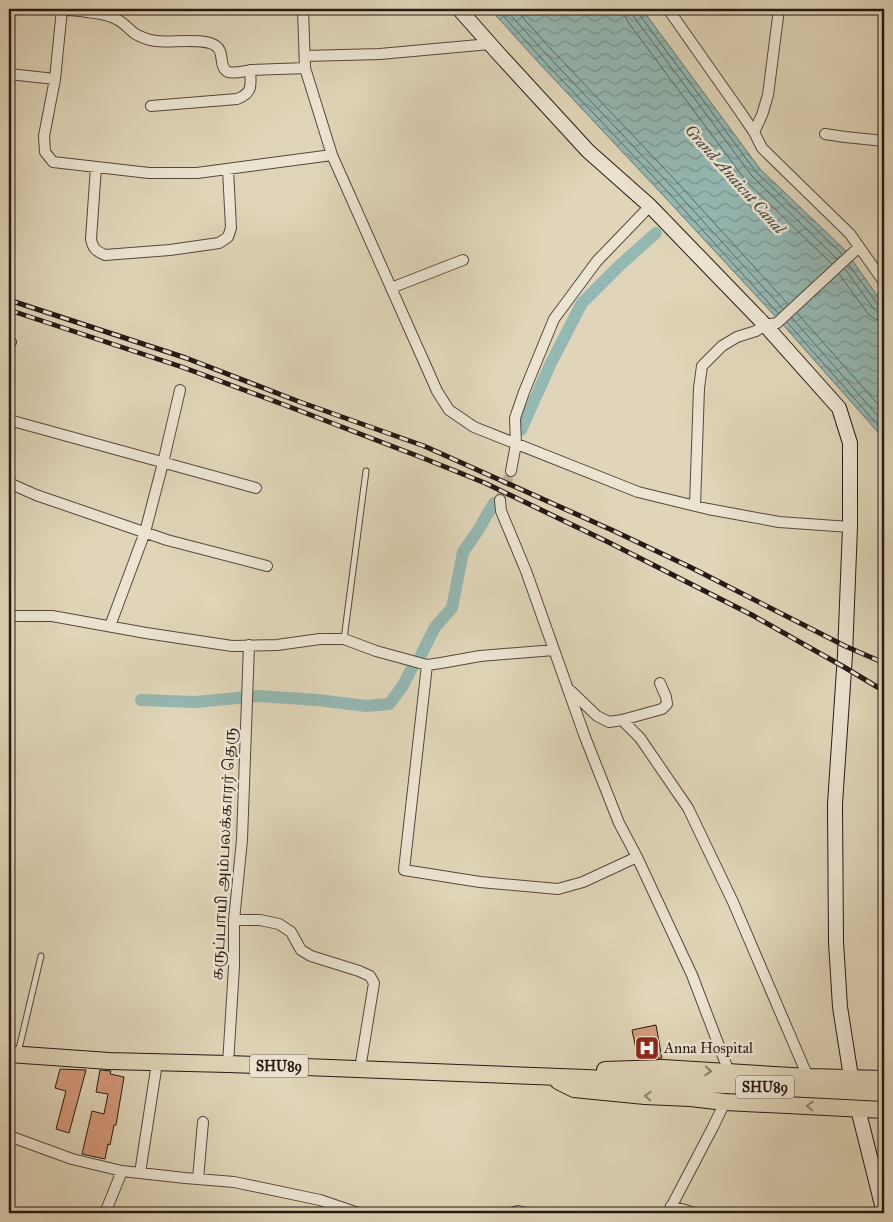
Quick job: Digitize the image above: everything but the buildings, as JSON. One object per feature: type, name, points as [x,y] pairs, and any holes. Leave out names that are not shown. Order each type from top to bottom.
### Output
[{"type":"main road","points":[[459,9],[588,151],[650,206],[771,324],[838,408],[850,443],[850,527],[845,655],[835,804],[836,942],[839,998],[851,1077]]},
{"type":"main road","name":"SHU89","points":[[13,1054],[110,1062],[360,1069],[884,1093]]},
{"type":"main road","points":[[549,1077],[572,1071],[663,1068],[808,1077],[884,1078]]},
{"type":"main road","points":[[549,1077],[574,1089],[645,1096],[884,1110]]},
{"type":"main road","points":[[858,1109],[884,1213]]},
{"type":"street","points":[[305,68],[250,70],[232,73],[226,71],[223,66],[221,52],[217,46],[208,42],[155,41],[134,33],[115,18],[61,9],[56,79],[44,136],[45,152],[53,162],[159,173],[196,173],[332,155]]},
{"type":"street","points":[[303,9],[305,68],[332,155],[437,391],[450,410],[474,427],[638,492],[695,506],[779,522],[850,527]]},
{"type":"street","points":[[668,9],[754,132],[762,148],[850,234],[855,250],[884,282]]},
{"type":"street","points":[[754,132],[768,95],[779,9]]},
{"type":"street","points":[[304,56],[380,54],[490,44]]},
{"type":"street","points":[[151,106],[237,99],[245,96],[249,90],[250,70]]},
{"type":"street","points":[[9,74],[56,79]]},
{"type":"street","points":[[825,134],[884,141]]},
{"type":"street","points":[[96,167],[91,239],[93,247],[97,252],[105,255],[170,250],[219,243],[228,237],[232,228],[228,168]]},
{"type":"street","points":[[511,471],[516,444],[515,418],[554,319],[597,260],[650,206]]},
{"type":"street","points":[[695,506],[699,388],[702,366],[722,346],[737,337],[771,324],[855,250]]},
{"type":"street","points":[[391,288],[463,260]]},
{"type":"street","points":[[110,626],[144,532],[180,390]]},
{"type":"street","points":[[9,420],[256,488]]},
{"type":"street","points":[[9,483],[36,495],[167,540],[267,566]]},
{"type":"street","points":[[500,500],[501,511],[526,571],[585,736],[619,823],[637,857],[692,975],[730,1072]]},
{"type":"street","points":[[9,616],[52,616],[232,646],[277,645],[320,639],[344,639],[376,651],[427,665],[480,656],[554,650]]},
{"type":"street","name":"கருப்பாயி அம்பலக்காரர் தெரு","points":[[228,1064],[234,967],[234,920],[242,840],[249,645]]},
{"type":"street","points":[[427,665],[404,870],[480,882],[558,889],[583,882],[637,857]]},
{"type":"street","points":[[569,688],[597,716],[609,722],[662,710],[667,704],[660,683]]},
{"type":"street","points":[[622,720],[640,738],[688,808],[733,902],[808,1077]]},
{"type":"street","points":[[234,920],[260,920],[279,924],[291,932],[301,950],[311,956],[370,976],[374,983],[360,1069]]},
{"type":"street","points":[[140,1173],[157,1063]]},
{"type":"street","points":[[694,1213],[670,1210],[725,1102]]},
{"type":"street","points":[[198,1179],[203,1122]]},
{"type":"street","points":[[9,1136],[72,1159],[122,1171],[234,1182],[320,1200],[358,1213]]},
{"type":"street","points":[[105,1213],[122,1171]]},
{"type":"street","points":[[510,1213],[518,1211],[527,1213]]},
{"type":"lane","points":[[344,639],[366,471]]},
{"type":"lane","points":[[13,1054],[41,956]]},
{"type":"water","name":"Grand Anaicut Canal","points":[[490,9],[642,9],[760,169],[845,250],[884,305],[884,439],[785,327]]},
{"type":"waterway","points":[[521,430],[551,363],[582,303],[656,233]]},
{"type":"waterway","points":[[420,657],[435,627],[452,608],[463,552],[494,503]]},
{"type":"waterway","points":[[141,700],[195,702],[258,696],[318,700],[366,706],[389,704],[402,687],[412,668]]},
{"type":"tunnel","points":[[500,500],[511,471]]},
{"type":"railway","points":[[9,300],[186,358],[300,402],[424,446],[614,531],[690,567],[845,646],[884,663]]},
{"type":"railway","points":[[9,310],[182,367],[485,483],[608,542],[752,615],[884,691]]},
{"type":"place","name":"Anna Hospital","points":[[647,1048]]}]
